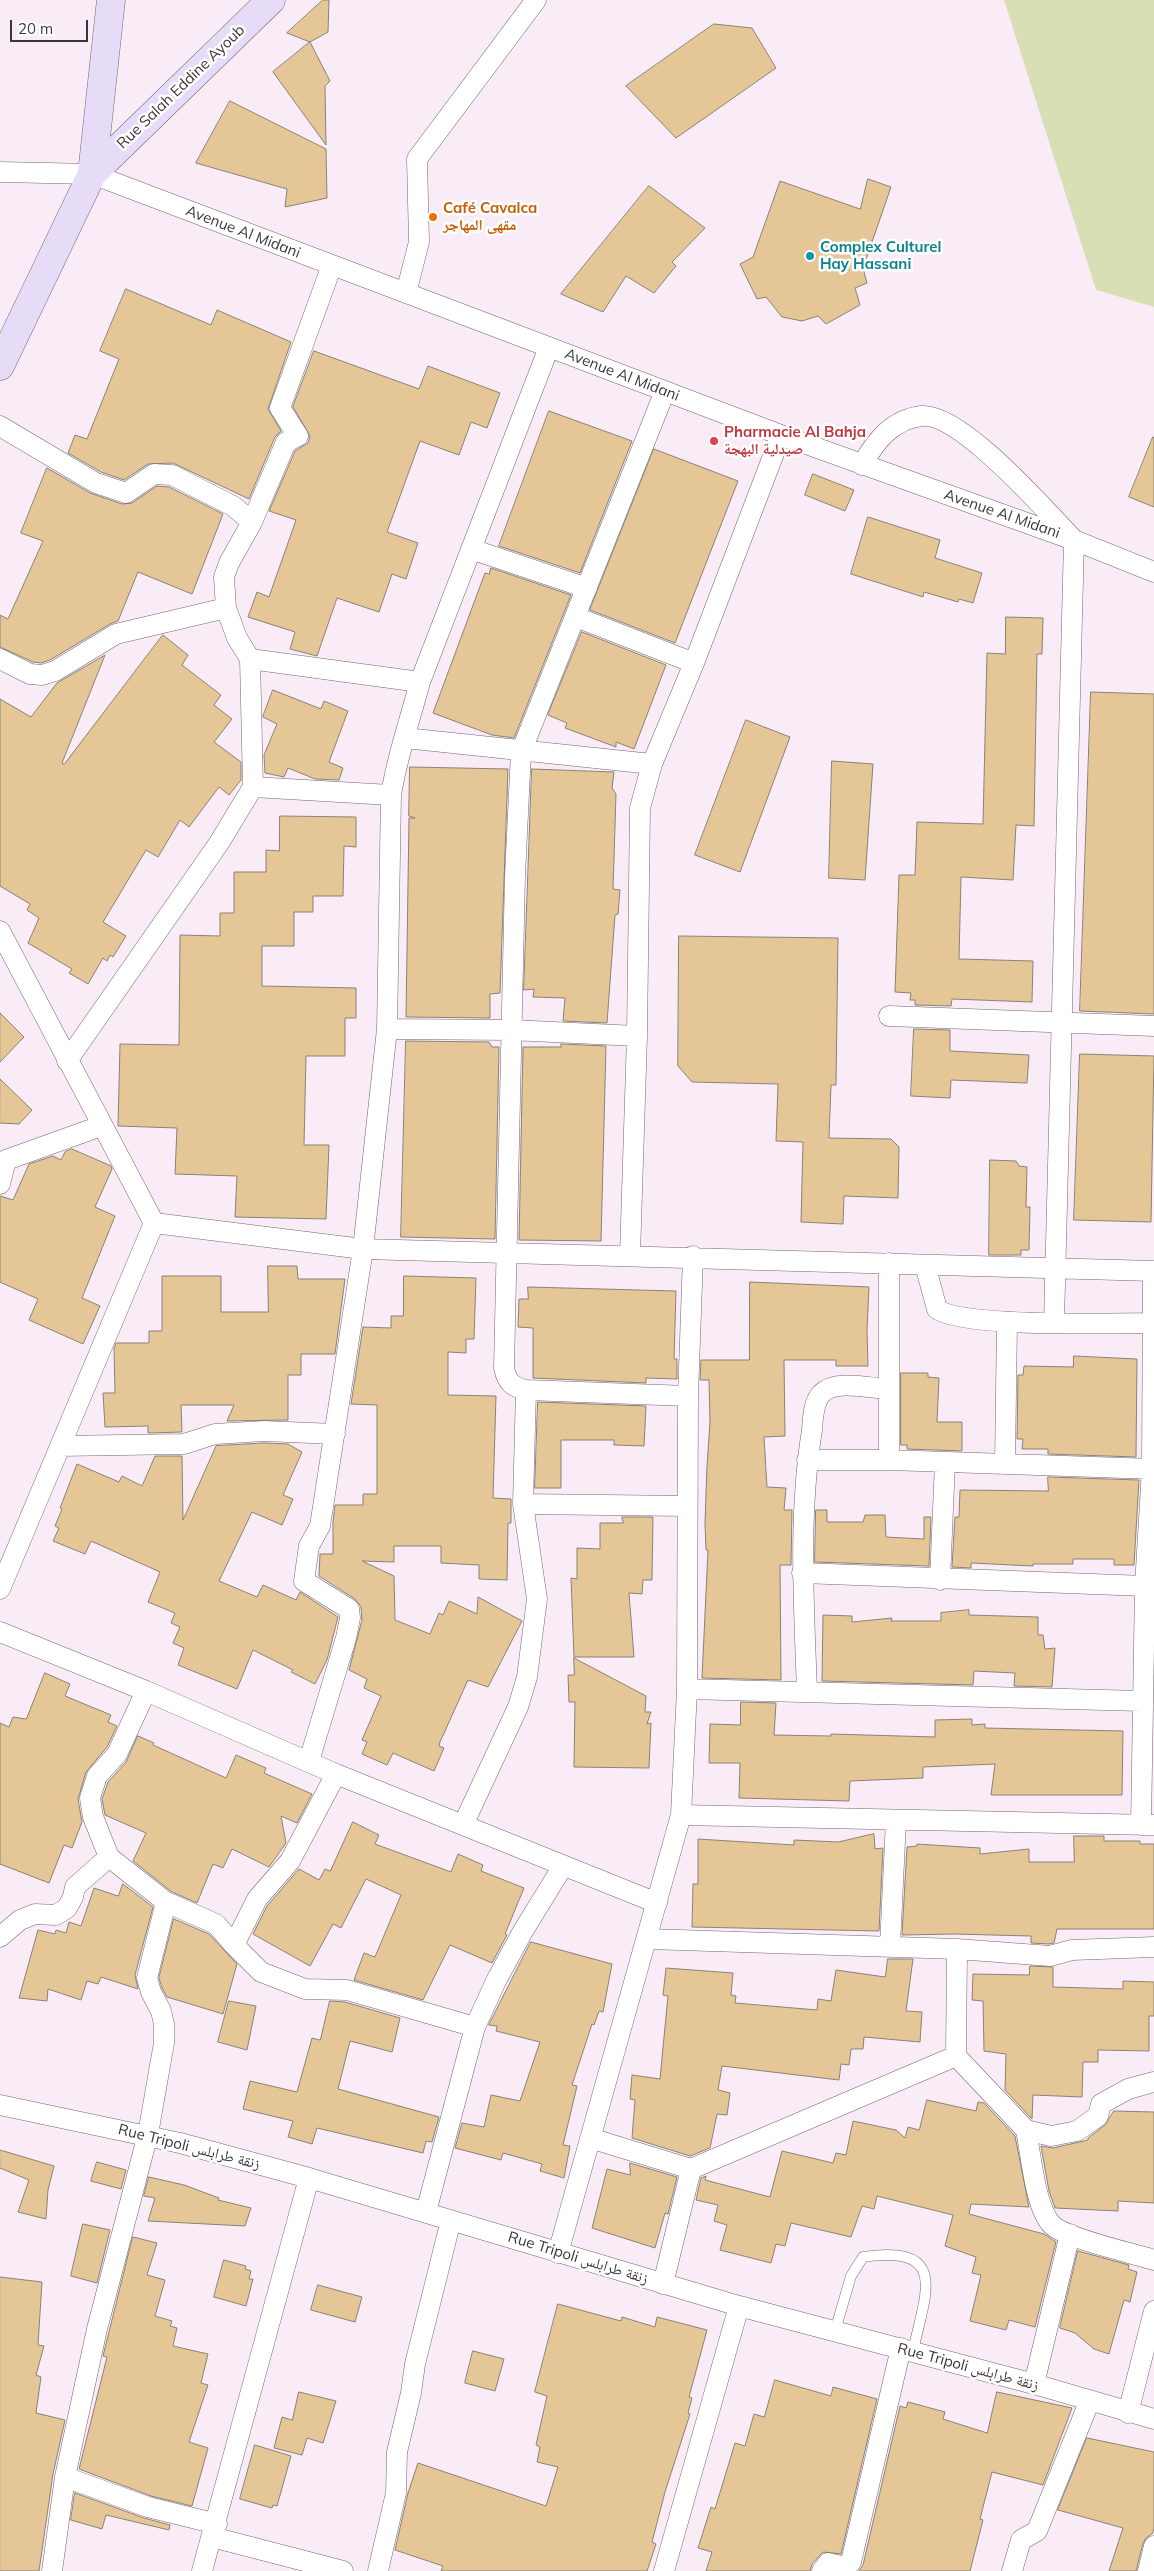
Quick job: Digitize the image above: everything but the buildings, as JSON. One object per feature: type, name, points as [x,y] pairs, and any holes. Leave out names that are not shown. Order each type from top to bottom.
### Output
[{"type":"main road","points":[[0,366],[92,174],[111,0]]},
{"type":"main road","name":"Rue Salah Eddine Ayoub","points":[[92,174],[271,0]]},
{"type":"street","points":[[406,293],[419,242],[417,159],[536,0]]},
{"type":"street","name":"Avenue Al Midani","points":[[0,172],[92,174],[781,435],[1074,540],[1154,572]]},
{"type":"street","points":[[67,1061],[214,851],[252,787],[250,659],[237,638],[226,608],[224,577],[229,563],[252,522],[286,442],[298,436],[280,408],[332,265]]},
{"type":"street","points":[[309,1761],[346,1638],[350,1618],[349,1609],[304,1581],[309,1546],[320,1526],[363,1249],[386,1029],[391,795],[396,760],[405,738],[420,682],[549,347]]},
{"type":"street","points":[[665,391],[521,752],[511,1030],[504,1368],[506,1378],[511,1385],[526,1390],[688,1396]]},
{"type":"street","points":[[862,465],[875,442],[895,425],[923,416],[953,425],[1001,466],[1074,540],[1054,1322]]},
{"type":"street","points":[[0,426],[96,483],[126,493],[154,474],[172,475],[233,506],[252,522]]},
{"type":"street","points":[[630,1255],[637,1036],[640,808],[652,764],[694,663],[781,435]]},
{"type":"street","points":[[471,549],[587,588]]},
{"type":"street","points":[[0,660],[30,674],[42,675],[62,666],[116,634],[226,608]]},
{"type":"street","points":[[576,616],[694,663]]},
{"type":"street","points":[[250,659],[420,682]]},
{"type":"street","points":[[405,738],[521,752],[652,764]]},
{"type":"street","points":[[252,787],[391,795]]},
{"type":"street","points":[[0,931],[101,1126],[154,1223]]},
{"type":"street","points":[[889,1016],[1154,1026]]},
{"type":"street","points":[[386,1029],[511,1030],[637,1036]]},
{"type":"street","points":[[0,1184],[6,1160],[101,1126]]},
{"type":"street","points":[[154,1223],[363,1249],[693,1256],[889,1264],[1154,1271],[1153,1469],[1145,1586],[1142,1701],[1148,1825],[681,1815]]},
{"type":"street","points":[[0,1588],[154,1223]]},
{"type":"street","points":[[558,2253],[648,1939],[681,1815],[687,1689],[686,1506],[693,1256]]},
{"type":"street","points":[[889,1264],[887,1389],[889,1460]]},
{"type":"street","points":[[925,1265],[937,1309],[961,1318],[1007,1322],[1153,1323]]},
{"type":"street","points":[[1005,1464],[1007,1322]]},
{"type":"street","points":[[807,1692],[802,1573],[807,1460],[815,1408],[822,1394],[836,1386],[887,1389]]},
{"type":"street","points":[[462,1825],[518,1707],[527,1677],[537,1599],[523,1504],[526,1390]]},
{"type":"street","points":[[60,1446],[184,1444],[215,1434],[240,1432],[335,1434]]},
{"type":"street","points":[[807,1460],[889,1460],[1153,1469]]},
{"type":"street","points":[[940,1580],[945,1462]]},
{"type":"street","points":[[523,1504],[686,1506]]},
{"type":"street","points":[[802,1573],[940,1580],[1145,1586]]},
{"type":"street","points":[[0,1632],[146,1691],[336,1774],[657,1903]]},
{"type":"street","points":[[687,1689],[1142,1701]]},
{"type":"street","points":[[146,1691],[117,1754],[97,1776],[90,1798],[93,1817],[109,1857],[166,1902],[216,1924],[261,1972],[305,1989],[347,1990],[475,2027]]},
{"type":"street","points":[[234,1945],[257,1899],[290,1861],[336,1774]]},
{"type":"street","points":[[890,1946],[896,1820]]},
{"type":"street","points":[[0,1937],[20,1920],[35,1914],[56,1915],[67,1908],[73,1898],[75,1887],[109,1857]]},
{"type":"street","points":[[426,2212],[475,2027],[496,1981],[523,1931],[563,1866]]},
{"type":"street","points":[[52,2571],[65,2477],[98,2328],[148,2134],[164,2043],[164,2024],[147,1978],[166,1902]]},
{"type":"street","points":[[648,1939],[957,1948],[1050,1956],[1072,1950],[1154,1947]]},
{"type":"street","points":[[957,1948],[956,2056],[1026,2130],[1040,2198],[1046,2216],[1053,2226],[1070,2234],[1154,2260]]},
{"type":"street","points":[[590,2138],[691,2169],[956,2056]]},
{"type":"street","points":[[1026,2130],[1051,2136],[1077,2131],[1098,2116],[1101,2104],[1128,2089],[1154,2082]]},
{"type":"street","name":"Rue Tripoli زنقة طرابلس","points":[[0,2105],[148,2134],[426,2212],[739,2306],[1034,2384],[1128,2413],[1154,2419]]},
{"type":"street","points":[[663,2284],[691,2169]]},
{"type":"street","points":[[202,2571],[215,2531],[309,2178]]},
{"type":"street","points":[[378,2571],[396,2493],[397,2452],[411,2393],[415,2364],[451,2220]]},
{"type":"street","points":[[1034,2384],[1070,2234]]},
{"type":"street","points":[[664,2571],[739,2306]]},
{"type":"street","points":[[1128,2413],[1154,2311]]},
{"type":"street","points":[[822,2571],[828,2563],[846,2567],[851,2562],[907,2350]]},
{"type":"street","points":[[1012,2571],[1021,2540],[1037,2532],[1090,2400]]},
{"type":"street","points":[[65,2477],[215,2531],[343,2571]]},
{"type":"street","points":[[1148,2571],[1154,2546]]},
{"type":"lane","points":[[835,2331],[851,2276],[863,2257],[886,2254],[905,2255],[921,2265],[927,2274],[926,2290],[907,2350]]},
{"type":"green space","points":[[1004,0],[1154,0],[1154,307],[1096,290]]},
{"type":"place","name":"Café Cavalca مقهى المهاجر","points":[[433,217]]},
{"type":"place","name":"Complex Culturel Hay Hassani","points":[[810,256]]},
{"type":"place","name":"Pharmacie Al Bahja صيدلية البهجة","points":[[714,441]]}]
